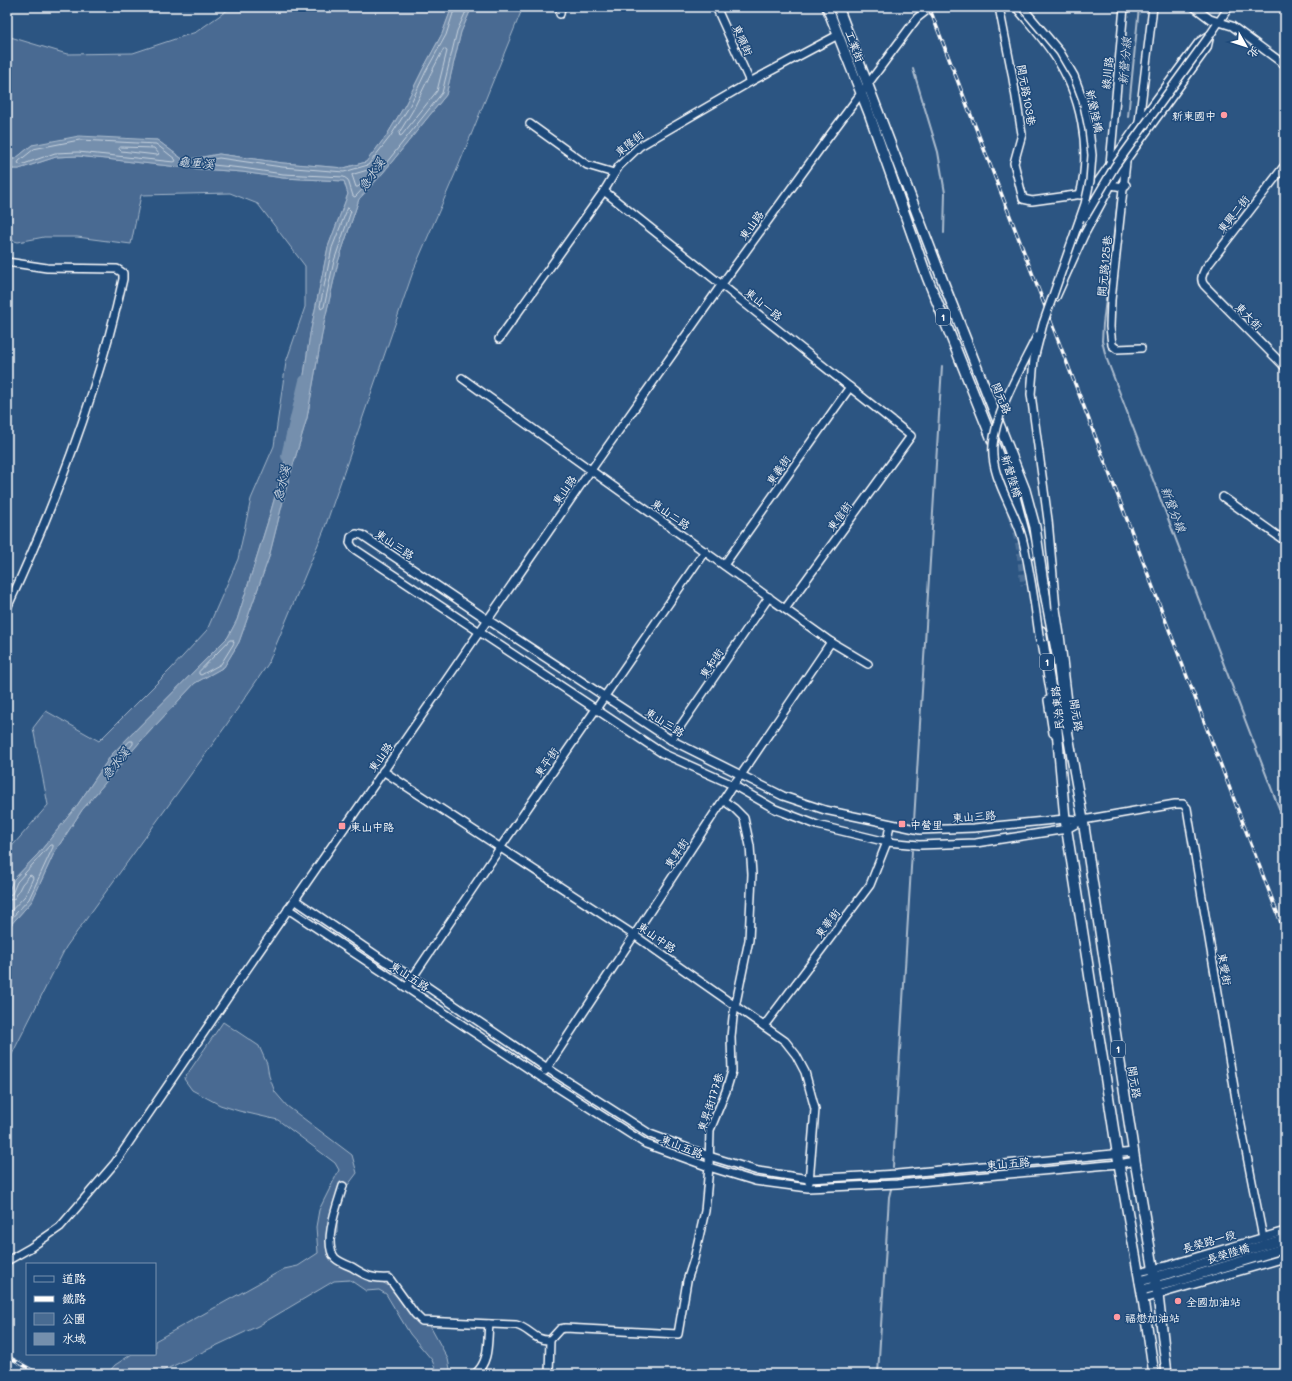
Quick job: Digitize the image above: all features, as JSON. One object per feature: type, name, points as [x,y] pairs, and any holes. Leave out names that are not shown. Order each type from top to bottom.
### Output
[{"type":"main road","name":"工業街","points":[[827,7],[861,94]]},
{"type":"main road","name":"工業街","points":[[838,7],[868,84]]},
{"type":"main road","name":"開元路","points":[[868,84],[944,284],[1026,490],[1035,527],[1077,781],[1134,1157],[1156,1282],[1167,1374]]},
{"type":"main road","name":"開元路","points":[[861,94],[927,277],[1015,497],[1026,539],[1056,719],[1065,819],[1117,1154],[1141,1286],[1154,1374]]},
{"type":"main road","name":"長榮陸橋","points":[[1174,1272],[1285,1239]]},
{"type":"main road","name":"長榮陸橋","points":[[1177,1282],[1285,1248]]},
{"type":"main road","name":"長榮路一段","points":[[1141,1286],[1156,1282],[1174,1272]]},
{"type":"main road","name":"長榮路一段","points":[[1156,1282],[1177,1282]]},
{"type":"street","name":"東順街","points":[[716,7],[750,82]]},
{"type":"street","name":"東山路","points":[[7,1260],[30,1248],[60,1227],[115,1163],[383,771],[591,470],[722,284],[827,139],[918,18],[932,7]]},
{"type":"street","name":"開元路103巷","points":[[999,7],[1022,134],[1014,163],[1023,200],[1032,202],[1090,193],[1111,185],[1125,186]]},
{"type":"street","points":[[1016,7],[1055,56],[1068,80],[1077,104],[1083,131],[1086,156],[1084,179],[1080,195]]},
{"type":"street","name":"新營陸橋","points":[[1022,7],[1060,52],[1074,76],[1089,129],[1092,155],[1090,181],[1085,204],[1043,324],[1034,359],[1031,394],[1048,520],[1056,609]]},
{"type":"street","name":"綠川路","points":[[1110,166],[1124,7]]},
{"type":"street","points":[[1139,123],[1153,7]]},
{"type":"street","points":[[1194,7],[1210,19],[1232,26],[1285,65]]},
{"type":"street","points":[[1090,193],[1139,123],[1199,42],[1210,35],[1229,7]]},
{"type":"street","name":"東隆街","points":[[499,339],[604,190],[619,166],[640,146],[750,82],[838,35]]},
{"type":"street","points":[[1056,298],[1084,235],[1111,185],[1126,160],[1207,48],[1210,35]]},
{"type":"street","name":"新營陸橋","points":[[1074,236],[1115,166],[1210,35]]},
{"type":"street","points":[[530,124],[587,165],[614,173]]},
{"type":"street","name":"開元路125巷","points":[[1126,160],[1125,186],[1111,300],[1111,333],[1112,345],[1117,349],[1141,348]]},
{"type":"street","name":"東興二街","points":[[1202,278],[1205,269],[1285,165]]},
{"type":"street","name":"東山一路","points":[[604,190],[911,436]]},
{"type":"street","points":[[7,262],[47,268],[117,269],[123,273],[123,279],[111,330],[76,442],[32,555],[7,608]]},
{"type":"street","name":"東大街","points":[[1202,278],[1204,285],[1285,367]]},
{"type":"street","name":"新營陸橋","points":[[1040,642],[1030,572],[1022,536],[995,467],[992,447],[995,428],[1000,412],[1043,324]]},
{"type":"street","name":"東山二路","points":[[462,378],[831,642],[868,664]]},
{"type":"street","name":"東義街","points":[[724,565],[850,387]]},
{"type":"street","name":"東信街","points":[[785,609],[911,436]]},
{"type":"street","points":[[1042,485],[1050,500]]},
{"type":"street","points":[[1223,497],[1285,541]]},
{"type":"street","name":"東山三路","points":[[356,534],[362,535],[671,740],[783,796],[825,810],[920,830],[974,828],[1065,819],[1083,820],[1067,829],[976,843],[919,845],[887,842],[817,825],[775,809],[733,785],[662,753],[597,708],[546,677],[352,548],[350,543],[351,537],[356,534]]},
{"type":"street","name":"東平街","points":[[407,987],[500,848],[705,551]]},
{"type":"street","name":"東和街","points":[[671,740],[770,597]]},
{"type":"street","name":"民治東路","points":[[1056,609],[1077,781]]},
{"type":"street","name":"東昇街","points":[[541,1077],[724,801],[733,785],[831,642]]},
{"type":"street","name":"開元路","points":[[1040,642],[1061,786]]},
{"type":"street","name":"東山中路","points":[[383,771],[634,935],[785,1041],[796,1055],[805,1072],[815,1109],[808,1188]]},
{"type":"street","points":[[724,801],[744,818],[750,846],[752,874],[749,940],[735,1007]]},
{"type":"street","name":"東愛街","points":[[1083,820],[1175,804],[1183,804],[1187,808],[1237,1105],[1263,1238]]},
{"type":"street","name":"東華街","points":[[764,1026],[870,885],[887,842],[890,824]]},
{"type":"street","name":"東山五路","points":[[295,900],[386,962],[413,977],[547,1068],[650,1134],[709,1156],[758,1171],[809,1179],[897,1174],[1117,1154],[1134,1157]]},
{"type":"street","name":"東山五路","points":[[288,909],[541,1077],[646,1144],[709,1167],[754,1181],[808,1188],[897,1184],[1119,1164],[1134,1157]]},
{"type":"street","name":"東昇街177巷","points":[[550,1340],[560,1330],[565,1328],[678,1334],[686,1281],[694,1258],[705,1211],[709,1167],[710,1130],[726,1091],[732,1071],[731,1037],[735,1007]]},
{"type":"street","points":[[342,1186],[331,1225],[330,1246],[335,1258],[365,1276],[375,1279],[389,1278],[415,1314],[422,1321],[511,1325],[524,1327],[536,1338],[550,1340],[549,1374]]},
{"type":"street","name":"長榮路一段","points":[[1156,1282],[1263,1238],[1285,1231]]},
{"type":"street","name":"長榮路一段","points":[[1141,1286],[1285,1258]]},
{"type":"street","points":[[475,1374],[484,1363],[487,1356],[489,1324]]},
{"type":"green space","points":[[232,7],[452,7],[442,34],[405,105],[387,135],[366,162],[344,168],[283,163],[219,154],[184,160],[157,140],[32,145],[15,159],[7,159],[7,36],[67,54],[133,53],[196,32]]},
{"type":"green space","points":[[472,7],[523,7],[458,167],[414,269],[324,530],[268,664],[225,727],[66,947],[7,1064],[7,929],[32,901],[54,853],[82,810],[139,743],[195,683],[224,667],[239,642],[269,557],[286,489],[307,418],[324,323],[338,262],[359,199],[382,174],[446,95],[461,32]]},
{"type":"green space","points":[[78,156],[188,168],[242,172],[283,178],[344,181],[348,194],[328,247],[310,334],[298,416],[268,521],[237,620],[228,637],[112,754],[76,807],[38,854],[14,879],[7,895],[7,852],[48,805],[33,728],[46,711],[99,741],[171,669],[207,630],[238,559],[251,499],[274,446],[286,362],[305,307],[305,266],[258,204],[230,193],[141,195],[131,244],[77,237],[44,237],[18,242],[7,239],[7,169],[19,169],[56,157]]},
{"type":"green space","points":[[223,1022],[259,1046],[267,1064],[269,1076],[275,1092],[287,1106],[352,1155],[357,1173],[342,1193],[337,1206],[337,1233],[332,1247],[340,1259],[371,1275],[403,1295],[430,1326],[448,1359],[451,1374],[437,1374],[432,1360],[410,1334],[386,1294],[379,1290],[366,1291],[350,1280],[334,1281],[258,1326],[156,1374],[107,1374],[115,1365],[130,1355],[156,1355],[156,1340],[284,1269],[298,1266],[318,1253],[316,1227],[319,1210],[339,1170],[335,1163],[278,1120],[220,1105],[192,1090],[184,1079]]},
{"type":"water","name":"龜重溪","points":[[452,7],[472,7],[461,32],[446,95],[382,174],[359,199],[338,262],[324,323],[307,418],[286,489],[269,557],[239,642],[224,667],[195,683],[139,743],[82,810],[54,853],[32,901],[7,929],[7,895],[14,879],[38,854],[76,807],[112,754],[228,637],[237,620],[268,521],[298,416],[310,334],[328,247],[348,194],[344,181],[283,178],[242,172],[188,168],[78,156],[56,157],[19,169],[7,169],[7,159],[15,159],[32,145],[79,136],[157,140],[185,161],[219,154],[283,163],[344,168],[366,162],[387,135],[405,105],[442,34]]},
{"type":"waterway","name":"新營分線","points":[[1128,117],[1139,7]]},
{"type":"waterway","points":[[913,69],[938,152],[945,193],[944,233]]},
{"type":"waterway","name":"新營分線","points":[[1119,191],[1103,324],[1102,341],[1106,357],[1285,824]]},
{"type":"waterway","points":[[914,821],[942,366]]},
{"type":"waterway","name":"急水溪","points":[[287,456],[305,381]]},
{"type":"waterway","points":[[893,1167],[912,851]]},
{"type":"waterway","points":[[878,1374],[889,1197],[891,1189]]},
{"type":"tunnel","points":[[1010,512],[1019,545],[1024,585]]},
{"type":"railway","points":[[929,7],[1285,933]]},
{"type":"railway","points":[[7,1356],[39,1374]]},
{"type":"place","name":"新東國中","points":[[1224,115]]},
{"type":"place","name":"中營里","points":[[902,824]]},
{"type":"place","name":"東山中路","points":[[342,826]]},
{"type":"place","name":"全國加油站","points":[[1178,1301]]},
{"type":"place","name":"福懋加油站","points":[[1117,1317]]}]
